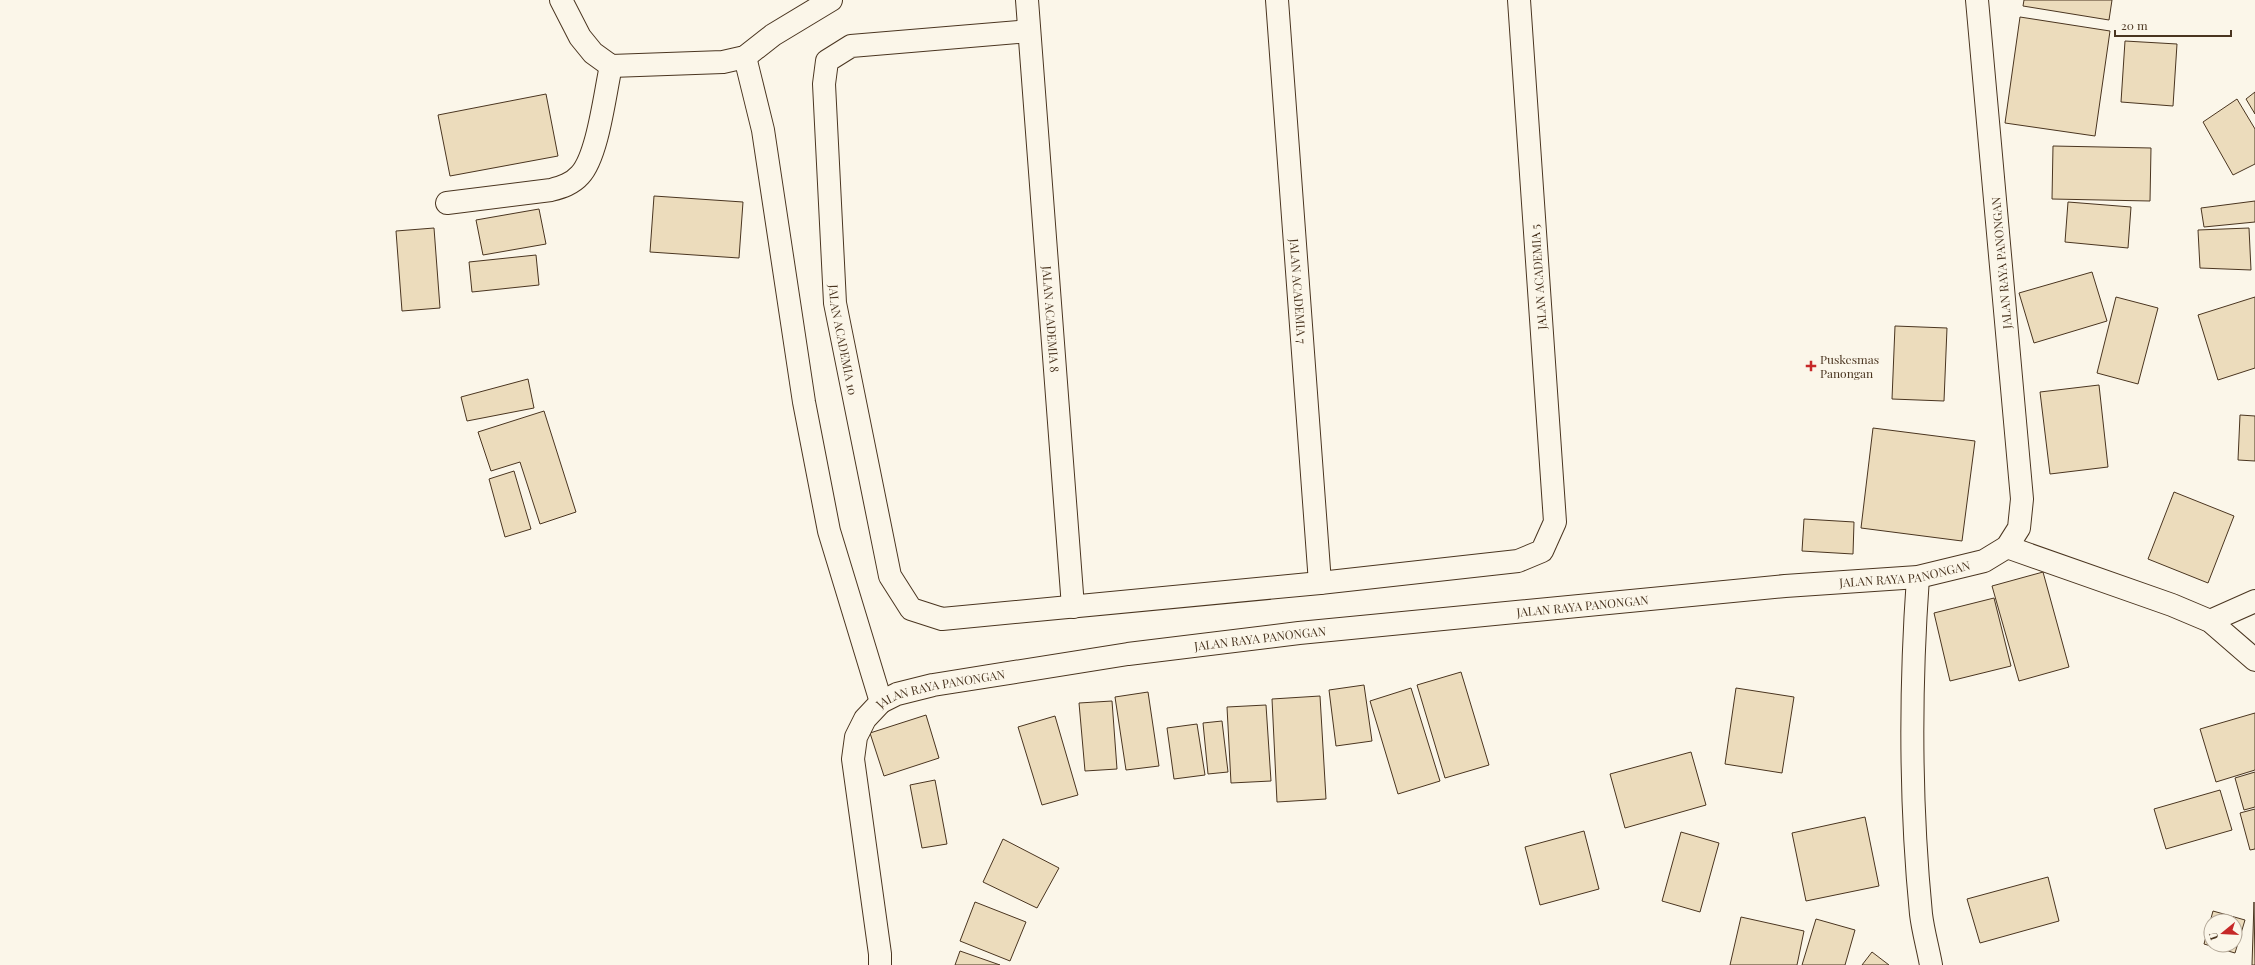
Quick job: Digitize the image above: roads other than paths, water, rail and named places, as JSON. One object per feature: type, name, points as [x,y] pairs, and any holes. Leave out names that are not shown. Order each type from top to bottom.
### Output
[{"type":"street","points":[[561,0],[580,37],[593,53],[611,66],[723,62],[745,57],[773,35],[831,0]]},
{"type":"street","name":"JALAN ACADEMIA 8","points":[[1027,0],[1073,607]]},
{"type":"street","name":"JALAN ACADEMIA 7","points":[[1277,0],[1320,583]]},
{"type":"street","name":"JALAN ACADEMIA 5","points":[[1320,583],[1518,561],[1542,551],[1555,522],[1520,0]]},
{"type":"street","name":"JALAN RAYA PANONGAN","points":[[880,965],[853,759],[856,736],[865,719],[881,702],[897,694],[978,676],[1128,654],[1291,634],[1778,586],[1918,577],[1984,561],[2008,547],[2019,528],[2022,499],[1977,0]]},
{"type":"street","name":"JALAN ACADEMIA 10","points":[[1029,31],[851,46],[827,61],[824,84],[835,303],[890,576],[911,609],[942,619],[1073,607]]},
{"type":"street","points":[[745,57],[763,130],[804,402],[829,531],[881,702]]},
{"type":"street","points":[[447,203],[565,187],[581,175],[593,149],[611,66]]},
{"type":"street","points":[[2008,547],[2172,605],[2210,621],[2255,660]]},
{"type":"street","points":[[1918,577],[1913,648],[1911,718],[1913,789],[1921,916],[1931,965]]},
{"type":"street","points":[[1073,607],[1320,583]]},
{"type":"street","points":[[2210,621],[2255,601]]},
{"type":"place","name":"Puskesmas Panongan","points":[[1811,366]]}]
